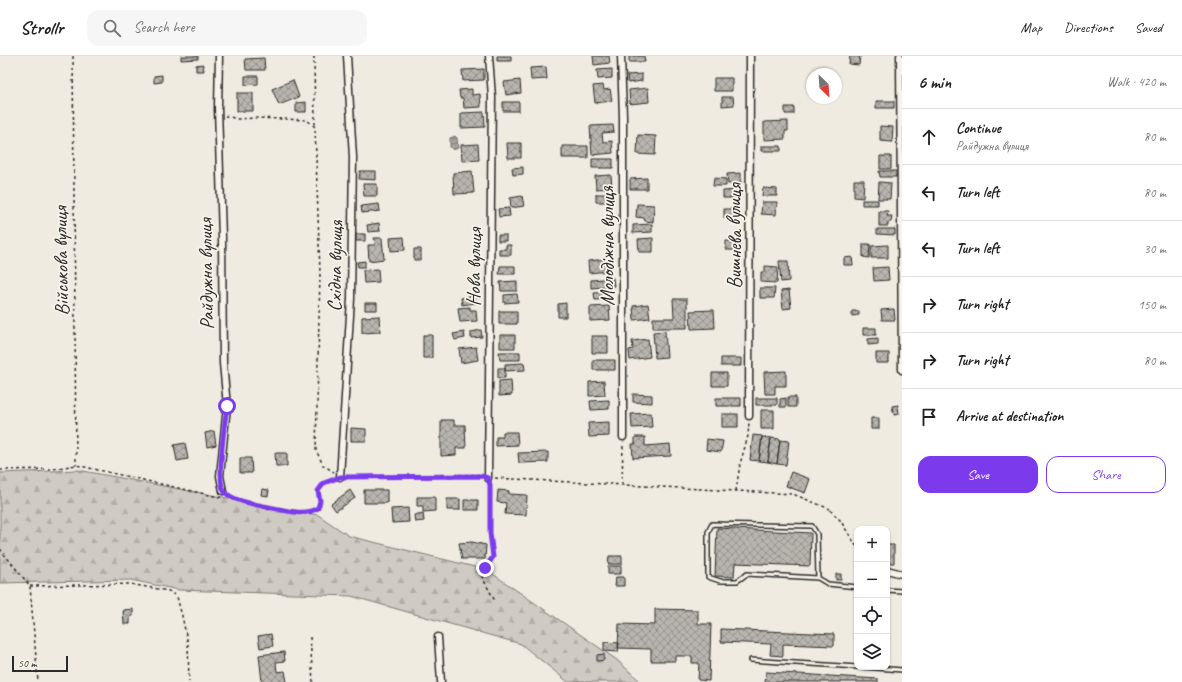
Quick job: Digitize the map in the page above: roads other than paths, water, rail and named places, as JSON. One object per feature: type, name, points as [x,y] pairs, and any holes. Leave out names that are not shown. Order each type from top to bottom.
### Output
[{"type":"street","name":"Райдужна вулиця","points":[[219,56],[218,108],[222,238],[223,363],[227,406],[220,476],[223,490]]},
{"type":"street","name":"Східна вулиця","points":[[340,477],[351,299],[353,157],[347,56]]},
{"type":"street","name":"Нова вулиця","points":[[488,478],[492,97],[489,56]]},
{"type":"street","name":"Молодіжна вулиця","points":[[621,56],[623,117],[623,437]]},
{"type":"street","name":"Вишнева вулиця","points":[[749,416],[750,56]]},
{"type":"street","points":[[900,56],[902,370]]},
{"type":"street","points":[[890,571],[902,574]]},
{"type":"street","points":[[438,637],[441,682]]},
{"type":"lane","points":[[818,578],[817,534],[812,526],[712,524],[708,532],[708,577],[720,581],[737,582],[747,574],[818,578],[828,584],[854,587]]},
{"type":"lane","points":[[890,590],[902,591]]},
{"type":"lane","points":[[751,660],[854,667]]},
{"type":"lane","points":[[890,669],[902,670]]}]
